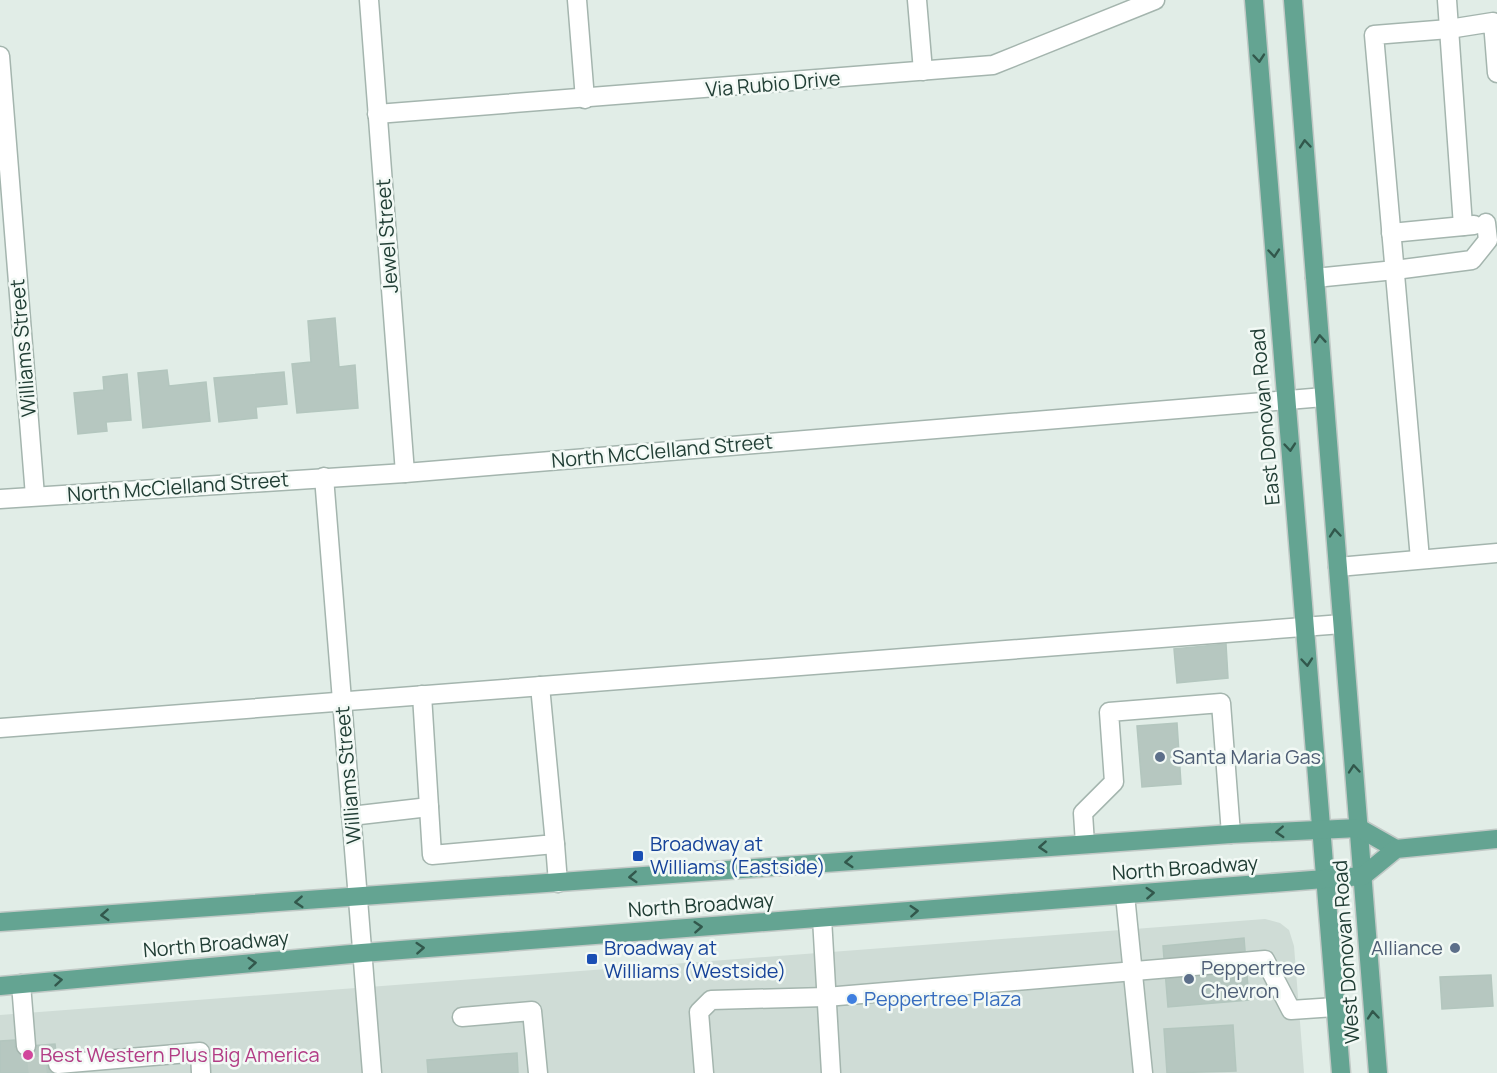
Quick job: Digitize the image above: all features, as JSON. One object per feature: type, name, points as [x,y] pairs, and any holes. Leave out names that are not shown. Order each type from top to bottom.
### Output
[{"type":"main road","name":"East Donovan Road","points":[[1254,0],[1321,830]]},
{"type":"main road","points":[[1293,0],[1359,828],[1396,849]]},
{"type":"main road","name":"North Broadway","points":[[0,922],[1085,844],[1359,828]]},
{"type":"main road","name":"West Donovan Road","points":[[1359,828],[1378,1073]]},
{"type":"main road","name":"West Donovan Road","points":[[1321,830],[1341,1073]]},
{"type":"main road","points":[[1363,876],[1396,849],[1497,839]]},
{"type":"main road","name":"North Broadway","points":[[0,986],[362,953],[1363,876]]},
{"type":"street","name":"Jewel Street","points":[[369,0],[405,473]]},
{"type":"street","points":[[577,0],[585,99]]},
{"type":"street","points":[[917,0],[923,71]]},
{"type":"street","name":"Via Rubio Drive","points":[[378,114],[993,65],[1155,0]]},
{"type":"street","points":[[1447,0],[1463,226]]},
{"type":"street","points":[[1420,560],[1374,35],[1449,29],[1492,22],[1497,73]]},
{"type":"street","name":"Williams Street","points":[[0,56],[35,496]]},
{"type":"street","points":[[1315,278],[1472,260],[1488,240],[1492,223],[1391,232]]},
{"type":"street","name":"North McClelland Street","points":[[0,499],[405,473],[1324,397]]},
{"type":"street","name":"Williams Street","points":[[324,477],[372,1073]]},
{"type":"street","points":[[1338,567],[1497,553]]},
{"type":"street","points":[[0,728],[1342,624]]},
{"type":"street","points":[[540,686],[558,883]]},
{"type":"street","points":[[422,695],[432,855],[555,844]]},
{"type":"street","points":[[1085,844],[1083,813],[1114,782],[1109,712],[1221,703],[1231,834]]},
{"type":"street","points":[[351,816],[429,807]]},
{"type":"street","points":[[1125,895],[1143,1073]]},
{"type":"street","points":[[822,918],[831,1073]]},
{"type":"street","points":[[704,1073],[699,1012],[711,1000],[826,997],[1264,960],[1291,1010],[1335,1007]]},
{"type":"street","points":[[21,984],[26,1046]]},
{"type":"street","points":[[462,1017],[532,1011],[538,1073]]},
{"type":"street","points":[[58,1064],[200,1052],[201,1073]]},
{"type":"shaded area","name":"Peppertree Plaza","points":[[1265,919],[1280,923],[1289,930],[1294,946],[1304,1073],[0,1073],[0,1015]]},
{"type":"building","points":[[335,318],[339,367],[355,365],[358,408],[297,413],[292,364],[311,362],[308,321]]},
{"type":"building","points":[[167,370],[169,386],[206,382],[210,421],[143,428],[138,373]]},
{"type":"building","points":[[284,372],[287,404],[256,407],[257,418],[219,422],[214,378]]},
{"type":"building","points":[[127,374],[131,420],[106,422],[107,431],[78,434],[74,393],[104,390],[103,377]]},
{"type":"building","points":[[1226,644],[1228,678],[1177,683],[1174,649]]},
{"type":"building","points":[[1177,723],[1181,784],[1142,787],[1137,726]]},
{"type":"building","points":[[1244,938],[1249,1000],[1168,1007],[1163,946]]},
{"type":"building","points":[[1491,975],[1493,1006],[1442,1009],[1440,977]]},
{"type":"building","points":[[1233,1025],[1236,1071],[1167,1073],[1164,1029]]},
{"type":"building","name":"Best Western Plus Big America","points":[[15,1040],[15,1047],[55,1044],[59,1073],[0,1073],[0,1041]]},
{"type":"building","points":[[517,1053],[518,1073],[428,1073],[427,1060]]},
{"type":"tunnel","points":[[28,1067],[58,1064]]},
{"type":"place","name":"Santa Maria Gas","points":[[1160,757]]},
{"type":"place","name":"Broadway at Williams (Eastside)","points":[[638,856]]},
{"type":"place","name":"Alliance","points":[[1455,948]]},
{"type":"place","name":"Broadway at Williams (Westside)","points":[[592,959]]},
{"type":"place","name":"Peppertree Chevron","points":[[1189,979]]},
{"type":"place","name":"Peppertree Plaza","points":[[852,999]]},
{"type":"place","name":"Best Western Plus Big America","points":[[28,1055]]}]
